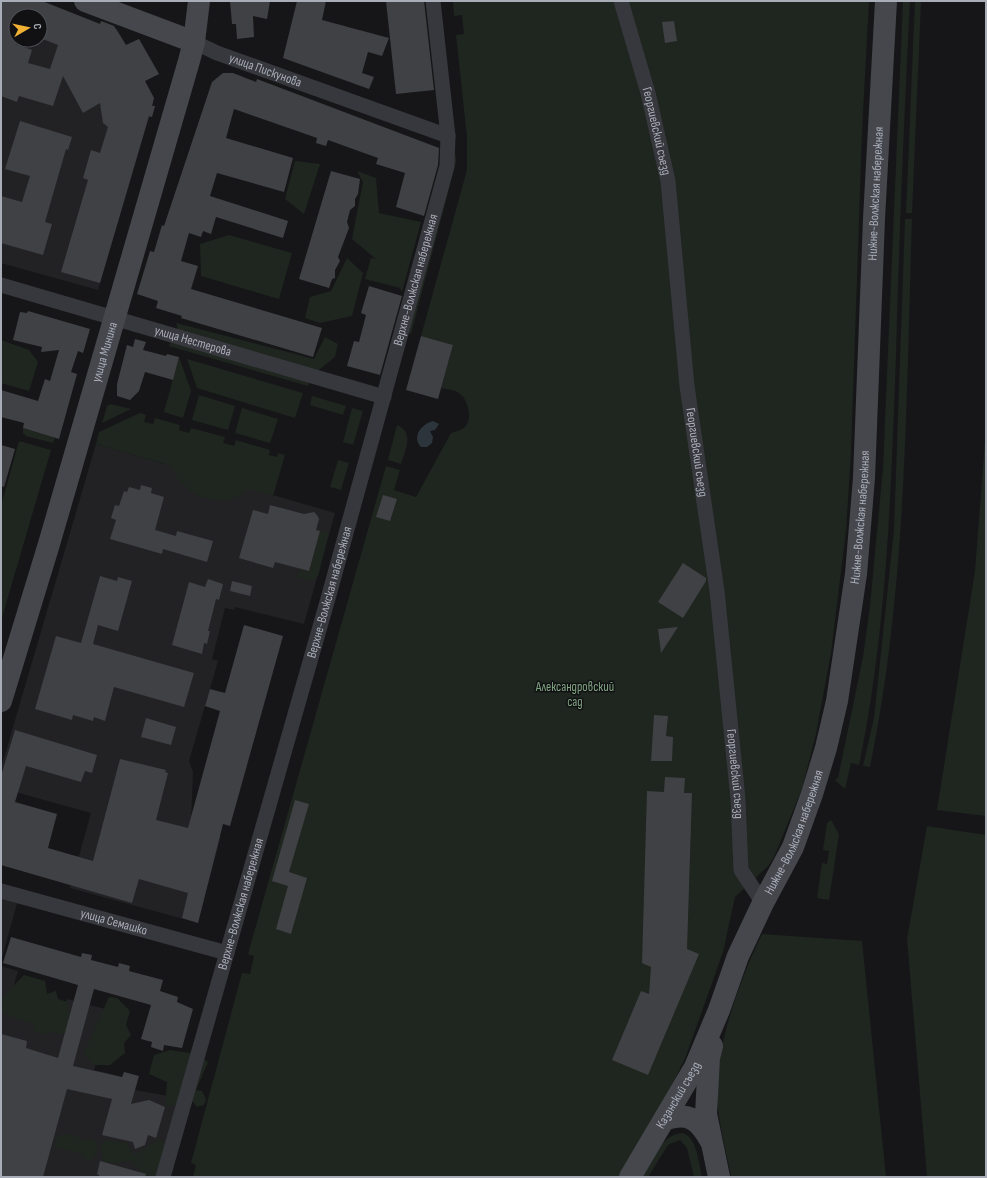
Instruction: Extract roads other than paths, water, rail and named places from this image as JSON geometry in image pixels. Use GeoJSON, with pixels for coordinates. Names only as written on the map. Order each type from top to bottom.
{"type":"FeatureCollection","features":[{"type":"Feature","properties":{"kind":"main road","name":"улица Пискунова"},"geometry":{"type":"LineString","coordinates":[[85,1],[194,42]]}},
{"type":"Feature","properties":{"kind":"main road","name":"улица Минина"},"geometry":{"type":"LineString","coordinates":[[1,701],[194,42],[199,1]]}},
{"type":"Feature","properties":{"kind":"main road","name":"Нижне-Волжская набережная"},"geometry":{"type":"LineString","coordinates":[[719,1010],[738,956],[763,903],[793,847],[812,794],[826,748],[845,656],[856,574],[864,478],[874,226],[886,1]]}},
{"type":"Feature","properties":{"kind":"main road","name":"Казанский съезд"},"geometry":{"type":"LineString","coordinates":[[630,1177],[695,1067],[719,1010]]}},
{"type":"Feature","properties":{"kind":"main road"},"geometry":{"type":"LineString","coordinates":[[719,1010],[709,1058],[706,1114],[710,1140],[719,1177]]}},
{"type":"Feature","properties":{"kind":"main road"},"geometry":{"type":"LineString","coordinates":[[664,1120],[674,1116],[694,1120],[705,1131],[710,1140]]}},
{"type":"Feature","properties":{"kind":"street","name":"Верхне-Волжская набережная"},"geometry":{"type":"LineString","coordinates":[[163,1177],[384,397],[447,166],[448,136],[433,1]]}},
{"type":"Feature","properties":{"kind":"street","name":"Георгиевский съезд"},"geometry":{"type":"LineString","coordinates":[[621,1],[648,93],[668,181],[687,386],[718,591],[738,799],[742,870],[763,903]]}},
{"type":"Feature","properties":{"kind":"street","name":"улица Пискунова"},"geometry":{"type":"LineString","coordinates":[[194,42],[217,53],[448,136]]}},
{"type":"Feature","properties":{"kind":"street","name":"улица Нестерова"},"geometry":{"type":"LineString","coordinates":[[1,285],[384,397]]}},
{"type":"Feature","properties":{"kind":"street","name":"улица Семашко"},"geometry":{"type":"LineString","coordinates":[[1,891],[227,953]]}},
{"type":"Feature","properties":{"kind":"waterway"},"geometry":{"type":"LineString","coordinates":[[555,688],[561,689]]}},
{"type":"Feature","properties":{"kind":"park label","name":"Александровский сад"},"geometry":{"type":"Point","coordinates":[575,694]}}]}
